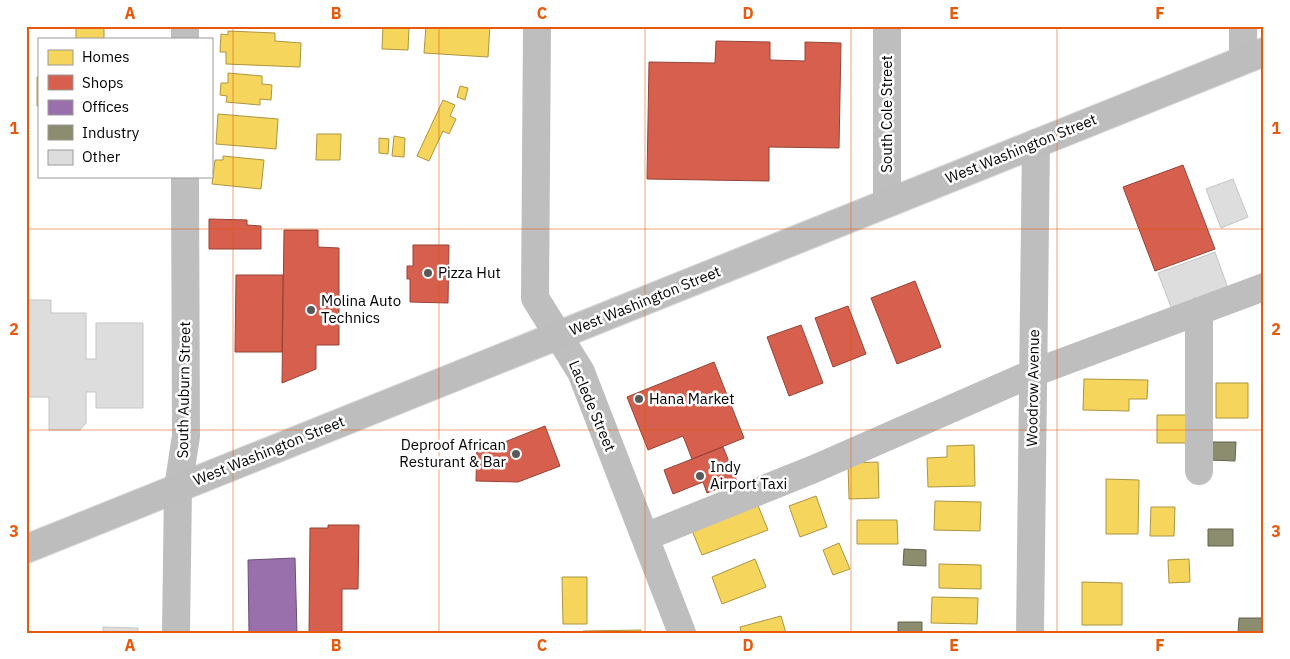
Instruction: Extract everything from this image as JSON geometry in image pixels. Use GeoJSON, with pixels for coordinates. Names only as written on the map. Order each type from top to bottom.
{"type":"FeatureCollection","features":[{"type":"Feature","properties":{"kind":"main road","name":"West Washington Street"},"geometry":{"type":"LineString","coordinates":[[26,549],[1253,56]]}},
{"type":"Feature","properties":{"kind":"street","name":"Laclede Street"},"geometry":{"type":"LineString","coordinates":[[537,26],[534,293],[581,372],[682,633]]}},
{"type":"Feature","properties":{"kind":"street","name":"South Cole Street"},"geometry":{"type":"LineString","coordinates":[[887,26],[887,202]]}},
{"type":"Feature","properties":{"kind":"street"},"geometry":{"type":"LineString","coordinates":[[1243,26],[1253,56]]}},
{"type":"Feature","properties":{"kind":"street","name":"Woodrow Avenue"},"geometry":{"type":"LineString","coordinates":[[1030,633],[1036,142]]}},
{"type":"Feature","properties":{"kind":"street","name":"South Auburn Street"},"geometry":{"type":"LineString","coordinates":[[176,633],[178,488],[186,436],[185,178]]}},
{"type":"Feature","properties":{"kind":"street"},"geometry":{"type":"LineString","coordinates":[[645,537],[814,469],[1033,373],[1264,287]]}},
{"type":"Feature","properties":{"kind":"street"},"geometry":{"type":"LineString","coordinates":[[1199,311],[1199,471]]}},
{"type":"Feature","properties":{"kind":"building: Homes"},"geometry":{"type":"Polygon","coordinates":[[[383,26],[409,26],[408,50],[382,49],[383,26]]]}},
{"type":"Feature","properties":{"kind":"building: Homes"},"geometry":{"type":"Polygon","coordinates":[[[426,26],[490,26],[488,57],[424,53],[426,26]]]}},
{"type":"Feature","properties":{"kind":"building: Homes"},"geometry":{"type":"Polygon","coordinates":[[[76,28],[104,28],[104,38],[76,38],[76,28]]]}},
{"type":"Feature","properties":{"kind":"building: Homes"},"geometry":{"type":"Polygon","coordinates":[[[228,31],[275,33],[275,41],[301,43],[300,67],[226,64],[226,52],[220,52],[221,34],[228,35],[228,31]]]}},
{"type":"Feature","properties":{"kind":"building: Homes"},"geometry":{"type":"Polygon","coordinates":[[[228,73],[262,76],[262,84],[272,85],[271,100],[260,99],[260,105],[226,102],[227,96],[220,95],[221,83],[228,83],[228,73]]]}},
{"type":"Feature","properties":{"kind":"building: Homes"},"geometry":{"type":"Polygon","coordinates":[[[37,77],[38,77],[38,106],[37,77]]]}},
{"type":"Feature","properties":{"kind":"building: Homes"},"geometry":{"type":"Polygon","coordinates":[[[460,86],[468,88],[465,100],[457,97],[460,86]]]}},
{"type":"Feature","properties":{"kind":"building: Homes"},"geometry":{"type":"Polygon","coordinates":[[[443,100],[455,105],[450,116],[456,119],[449,134],[443,131],[429,161],[417,156],[443,100]]]}},
{"type":"Feature","properties":{"kind":"building: Homes"},"geometry":{"type":"Polygon","coordinates":[[[218,114],[278,119],[276,149],[216,144],[218,114]]]}},
{"type":"Feature","properties":{"kind":"building: Homes"},"geometry":{"type":"Polygon","coordinates":[[[317,134],[341,134],[340,160],[316,160],[317,134]]]}},
{"type":"Feature","properties":{"kind":"building: Homes"},"geometry":{"type":"Polygon","coordinates":[[[394,136],[405,138],[404,157],[392,156],[394,136]]]}},
{"type":"Feature","properties":{"kind":"building: Homes"},"geometry":{"type":"Polygon","coordinates":[[[379,138],[389,139],[388,154],[379,153],[379,138]]]}},
{"type":"Feature","properties":{"kind":"building: Homes"},"geometry":{"type":"Polygon","coordinates":[[[223,156],[264,160],[261,189],[212,184],[215,160],[223,160],[223,156]]]}},
{"type":"Feature","properties":{"kind":"building: Homes"},"geometry":{"type":"Polygon","coordinates":[[[1084,379],[1148,380],[1147,399],[1129,399],[1129,411],[1083,410],[1084,379]]]}},
{"type":"Feature","properties":{"kind":"building: Homes"},"geometry":{"type":"Polygon","coordinates":[[[1216,383],[1248,383],[1248,418],[1216,418],[1216,383]]]}},
{"type":"Feature","properties":{"kind":"building: Homes"},"geometry":{"type":"Polygon","coordinates":[[[1157,415],[1186,415],[1186,443],[1157,443],[1157,415]]]}},
{"type":"Feature","properties":{"kind":"building: Homes"},"geometry":{"type":"Polygon","coordinates":[[[974,445],[975,486],[928,487],[927,458],[947,457],[947,446],[974,445]]]}},
{"type":"Feature","properties":{"kind":"building: Homes"},"geometry":{"type":"Polygon","coordinates":[[[878,462],[879,498],[849,499],[848,463],[878,462]]]}},
{"type":"Feature","properties":{"kind":"building: Homes"},"geometry":{"type":"Polygon","coordinates":[[[1106,479],[1139,480],[1138,534],[1106,534],[1106,479]]]}},
{"type":"Feature","properties":{"kind":"building: Homes"},"geometry":{"type":"Polygon","coordinates":[[[816,496],[827,527],[800,537],[789,506],[816,496]]]}},
{"type":"Feature","properties":{"kind":"building: Homes"},"geometry":{"type":"Polygon","coordinates":[[[935,501],[981,502],[980,531],[934,530],[935,501]]]}},
{"type":"Feature","properties":{"kind":"building: Homes"},"geometry":{"type":"Polygon","coordinates":[[[757,503],[768,530],[702,555],[691,528],[757,503]]]}},
{"type":"Feature","properties":{"kind":"building: Homes"},"geometry":{"type":"Polygon","coordinates":[[[1151,507],[1175,507],[1174,536],[1150,536],[1151,507]]]}},
{"type":"Feature","properties":{"kind":"building: Homes"},"geometry":{"type":"Polygon","coordinates":[[[857,520],[897,520],[898,544],[857,544],[857,520]]]}},
{"type":"Feature","properties":{"kind":"building: Homes"},"geometry":{"type":"Polygon","coordinates":[[[839,543],[850,569],[833,575],[823,550],[839,543]]]}},
{"type":"Feature","properties":{"kind":"building: Homes"},"geometry":{"type":"Polygon","coordinates":[[[755,559],[766,587],[722,604],[712,577],[755,559]]]}},
{"type":"Feature","properties":{"kind":"building: Homes"},"geometry":{"type":"Polygon","coordinates":[[[1189,559],[1190,582],[1169,583],[1168,560],[1189,559]]]}},
{"type":"Feature","properties":{"kind":"building: Homes"},"geometry":{"type":"Polygon","coordinates":[[[939,564],[981,565],[981,589],[939,588],[939,564]]]}},
{"type":"Feature","properties":{"kind":"building: Homes"},"geometry":{"type":"Polygon","coordinates":[[[562,577],[587,577],[587,624],[563,624],[562,577]]]}},
{"type":"Feature","properties":{"kind":"building: Homes"},"geometry":{"type":"Polygon","coordinates":[[[1082,582],[1122,583],[1122,625],[1082,625],[1082,582]]]}},
{"type":"Feature","properties":{"kind":"building: Homes"},"geometry":{"type":"Polygon","coordinates":[[[932,597],[978,598],[977,624],[931,623],[932,597]]]}},
{"type":"Feature","properties":{"kind":"building: Homes"},"geometry":{"type":"Polygon","coordinates":[[[781,616],[786,633],[741,633],[740,627],[781,616]]]}},
{"type":"Feature","properties":{"kind":"building: Homes"},"geometry":{"type":"Polygon","coordinates":[[[641,630],[641,633],[583,633],[583,631],[641,630]]]}},
{"type":"Feature","properties":{"kind":"building: Shops"},"geometry":{"type":"Polygon","coordinates":[[[716,41],[770,42],[770,60],[805,61],[805,42],[841,43],[839,148],[769,147],[769,181],[647,179],[649,62],[715,63],[716,41]]]}},
{"type":"Feature","properties":{"kind":"building: Shops"},"geometry":{"type":"Polygon","coordinates":[[[1183,165],[1215,249],[1155,271],[1123,187],[1183,165]]]}},
{"type":"Feature","properties":{"kind":"building: Shops"},"geometry":{"type":"Polygon","coordinates":[[[209,219],[247,220],[247,225],[261,226],[261,249],[209,249],[209,219]]]}},
{"type":"Feature","properties":{"kind":"building: Shops","name":"Molina Auto Technics"},"geometry":{"type":"Polygon","coordinates":[[[284,230],[318,230],[318,247],[339,248],[339,345],[316,345],[316,369],[282,383],[284,230]]]}},
{"type":"Feature","properties":{"kind":"building: Shops","name":"Pizza Hut"},"geometry":{"type":"Polygon","coordinates":[[[413,245],[449,245],[448,303],[410,302],[410,279],[407,279],[407,266],[413,266],[413,245]]]}},
{"type":"Feature","properties":{"kind":"building: Shops"},"geometry":{"type":"Polygon","coordinates":[[[236,275],[283,275],[282,352],[235,352],[236,275]]]}},
{"type":"Feature","properties":{"kind":"building: Shops"},"geometry":{"type":"Polygon","coordinates":[[[915,281],[941,347],[897,364],[871,298],[915,281]]]}},
{"type":"Feature","properties":{"kind":"building: Shops"},"geometry":{"type":"Polygon","coordinates":[[[848,306],[866,354],[833,367],[815,318],[848,306]]]}},
{"type":"Feature","properties":{"kind":"building: Shops"},"geometry":{"type":"Polygon","coordinates":[[[801,325],[823,383],[789,396],[767,337],[801,325]]]}},
{"type":"Feature","properties":{"kind":"building: Shops"},"geometry":{"type":"Polygon","coordinates":[[[714,362],[744,438],[692,459],[683,436],[648,450],[627,397],[714,362]]]}},
{"type":"Feature","properties":{"kind":"building: Shops","name":"Deproof African Resturant & Bar"},"geometry":{"type":"Polygon","coordinates":[[[545,426],[560,466],[518,482],[476,481],[477,442],[502,443],[545,426]]]}},
{"type":"Feature","properties":{"kind":"building: Shops","name":"Indy Airport Taxi"},"geometry":{"type":"Polygon","coordinates":[[[723,447],[737,481],[707,493],[703,482],[673,494],[664,470],[723,447]]]}},
{"type":"Feature","properties":{"kind":"building: Shops"},"geometry":{"type":"Polygon","coordinates":[[[328,525],[359,525],[358,589],[342,589],[342,633],[309,633],[310,528],[328,528],[328,525]]]}},
{"type":"Feature","properties":{"kind":"building: Offices"},"geometry":{"type":"Polygon","coordinates":[[[295,558],[297,633],[249,633],[248,560],[295,558]]]}},
{"type":"Feature","properties":{"kind":"building: Industry"},"geometry":{"type":"Polygon","coordinates":[[[1211,442],[1236,442],[1235,461],[1210,460],[1211,442]]]}},
{"type":"Feature","properties":{"kind":"building: Industry"},"geometry":{"type":"Polygon","coordinates":[[[1208,529],[1233,529],[1233,546],[1208,546],[1208,529]]]}},
{"type":"Feature","properties":{"kind":"building: Industry"},"geometry":{"type":"Polygon","coordinates":[[[904,549],[926,550],[926,566],[903,565],[904,549]]]}},
{"type":"Feature","properties":{"kind":"building: Industry"},"geometry":{"type":"Polygon","coordinates":[[[1239,618],[1264,618],[1264,633],[1238,633],[1239,618]]]}},
{"type":"Feature","properties":{"kind":"building: Industry"},"geometry":{"type":"Polygon","coordinates":[[[898,622],[922,622],[922,633],[898,633],[898,622]]]}},
{"type":"Feature","properties":{"kind":"building: Other"},"geometry":{"type":"Polygon","coordinates":[[[1233,179],[1248,217],[1221,228],[1206,189],[1233,179]]]}},
{"type":"Feature","properties":{"kind":"building: Other"},"geometry":{"type":"Polygon","coordinates":[[[1215,252],[1229,291],[1173,312],[1158,273],[1215,252]]]}},
{"type":"Feature","properties":{"kind":"building: Other"},"geometry":{"type":"Polygon","coordinates":[[[26,300],[51,300],[51,313],[86,313],[86,359],[96,359],[96,323],[143,323],[143,408],[96,408],[96,392],[86,392],[86,423],[80,430],[49,430],[49,397],[26,397],[26,300]]]}},
{"type":"Feature","properties":{"kind":"building: Other"},"geometry":{"type":"Polygon","coordinates":[[[103,627],[138,628],[138,633],[103,633],[103,627]]]}},
{"type":"Feature","properties":{"kind":"place","name":"Pizza Hut"},"geometry":{"type":"Point","coordinates":[428,273]}},
{"type":"Feature","properties":{"kind":"place","name":"Molina Auto Technics"},"geometry":{"type":"Point","coordinates":[311,310]}},
{"type":"Feature","properties":{"kind":"place","name":"Hana Market"},"geometry":{"type":"Point","coordinates":[639,399]}},
{"type":"Feature","properties":{"kind":"place","name":"Deproof African Resturant & Bar"},"geometry":{"type":"Point","coordinates":[516,454]}},
{"type":"Feature","properties":{"kind":"place","name":"Indy Airport Taxi"},"geometry":{"type":"Point","coordinates":[700,476]}}]}
